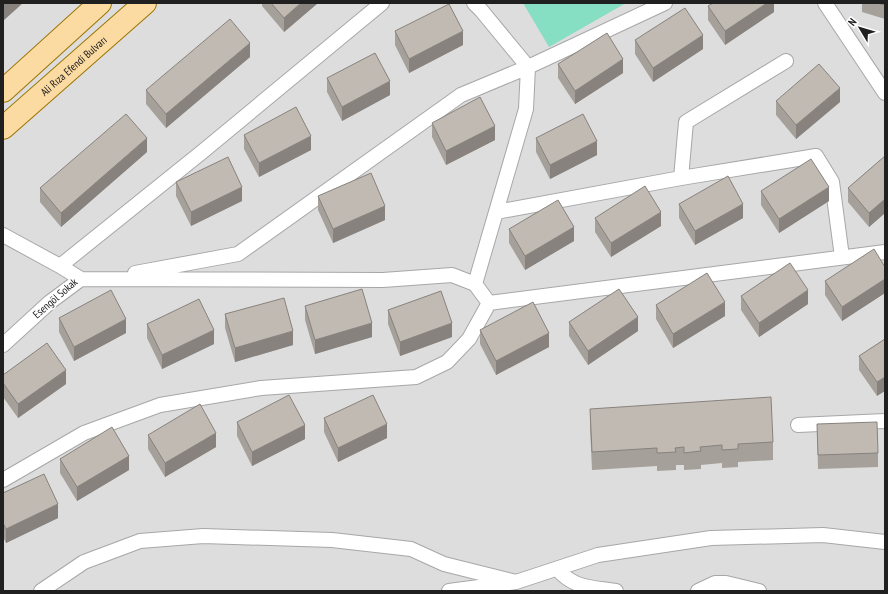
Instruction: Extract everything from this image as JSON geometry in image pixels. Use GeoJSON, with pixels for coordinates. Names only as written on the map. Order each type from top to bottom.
{"type":"FeatureCollection","features":[{"type":"Feature","properties":{"kind":"main road"},"geometry":{"type":"LineString","coordinates":[[3,91],[100,3]]}},
{"type":"Feature","properties":{"kind":"main road","name":"Ali Rıza Efendi Bulvarı"},"geometry":{"type":"LineString","coordinates":[[3,128],[145,3]]}},
{"type":"Feature","properties":{"kind":"street"},"geometry":{"type":"LineString","coordinates":[[60,266],[202,152],[382,3]]}},
{"type":"Feature","properties":{"kind":"street"},"geometry":{"type":"LineString","coordinates":[[474,3],[528,67],[526,109],[475,284]]}},
{"type":"Feature","properties":{"kind":"street"},"geometry":{"type":"LineString","coordinates":[[101,279],[238,254],[461,95],[528,67],[665,3]]}},
{"type":"Feature","properties":{"kind":"street"},"geometry":{"type":"LineString","coordinates":[[825,3],[885,93]]}},
{"type":"Feature","properties":{"kind":"street"},"geometry":{"type":"LineString","coordinates":[[681,178],[686,122],[786,61]]}},
{"type":"Feature","properties":{"kind":"street"},"geometry":{"type":"LineString","coordinates":[[496,212],[681,178],[816,156],[832,182],[842,257]]}},
{"type":"Feature","properties":{"kind":"street","name":"Esengöl Sokak"},"geometry":{"type":"LineString","coordinates":[[3,235],[81,279],[50,302],[3,345]]}},
{"type":"Feature","properties":{"kind":"street"},"geometry":{"type":"LineString","coordinates":[[488,303],[885,252]]}},
{"type":"Feature","properties":{"kind":"street"},"geometry":{"type":"LineString","coordinates":[[81,279],[383,280],[452,275],[475,284],[488,303]]}},
{"type":"Feature","properties":{"kind":"street"},"geometry":{"type":"LineString","coordinates":[[3,480],[84,433],[160,405],[261,388],[416,377],[446,362],[468,339],[488,303]]}},
{"type":"Feature","properties":{"kind":"street"},"geometry":{"type":"LineString","coordinates":[[798,425],[885,421]]}},
{"type":"Feature","properties":{"kind":"street"},"geometry":{"type":"LineString","coordinates":[[41,591],[84,562],[140,540],[203,536],[332,540],[411,549],[444,564],[516,582]]}},
{"type":"Feature","properties":{"kind":"street"},"geometry":{"type":"LineString","coordinates":[[449,591],[516,582],[598,555],[711,538],[823,536],[885,542]]}},
{"type":"Feature","properties":{"kind":"street"},"geometry":{"type":"LineString","coordinates":[[557,568],[565,578],[578,585],[616,591]]}},
{"type":"Feature","properties":{"kind":"street"},"geometry":{"type":"LineString","coordinates":[[698,591],[715,583],[726,583],[759,591]]}},
{"type":"Feature","properties":{"kind":"shaded area"},"geometry":{"type":"Polygon","coordinates":[[[3,3],[885,3],[885,591],[3,591],[3,3]]]}},
{"type":"Feature","properties":{"kind":"green space"},"geometry":{"type":"Polygon","coordinates":[[[523,3],[626,3],[549,47],[523,3]]]}},
{"type":"Feature","properties":{"kind":"building"},"geometry":{"type":"Polygon","coordinates":[[[271,3],[301,3],[284,18],[271,3]]]}},
{"type":"Feature","properties":{"kind":"building"},"geometry":{"type":"Polygon","coordinates":[[[713,3],[767,3],[725,31],[708,6],[713,3]]]}},
{"type":"Feature","properties":{"kind":"building"},"geometry":{"type":"Polygon","coordinates":[[[449,4],[463,31],[409,59],[395,31],[449,4]]]}},
{"type":"Feature","properties":{"kind":"building"},"geometry":{"type":"Polygon","coordinates":[[[685,8],[703,35],[653,68],[635,40],[685,8]]]}},
{"type":"Feature","properties":{"kind":"building"},"geometry":{"type":"Polygon","coordinates":[[[230,19],[250,43],[166,114],[146,90],[230,19]]]}},
{"type":"Feature","properties":{"kind":"building"},"geometry":{"type":"Polygon","coordinates":[[[607,33],[623,59],[575,91],[558,64],[607,33]]]}},
{"type":"Feature","properties":{"kind":"building"},"geometry":{"type":"Polygon","coordinates":[[[375,53],[390,81],[342,107],[327,78],[375,53]]]}},
{"type":"Feature","properties":{"kind":"building"},"geometry":{"type":"Polygon","coordinates":[[[819,64],[840,88],[796,125],[776,101],[819,64]]]}},
{"type":"Feature","properties":{"kind":"building"},"geometry":{"type":"Polygon","coordinates":[[[480,97],[495,126],[446,151],[432,123],[480,97]]]}},
{"type":"Feature","properties":{"kind":"building"},"geometry":{"type":"Polygon","coordinates":[[[296,107],[311,136],[259,163],[244,135],[296,107]]]}},
{"type":"Feature","properties":{"kind":"building"},"geometry":{"type":"Polygon","coordinates":[[[126,114],[147,138],[61,213],[40,188],[126,114]]]}},
{"type":"Feature","properties":{"kind":"building"},"geometry":{"type":"Polygon","coordinates":[[[583,114],[597,141],[550,165],[536,138],[583,114]]]}},
{"type":"Feature","properties":{"kind":"building"},"geometry":{"type":"Polygon","coordinates":[[[885,156],[885,199],[869,213],[848,188],[885,156]]]}},
{"type":"Feature","properties":{"kind":"building"},"geometry":{"type":"Polygon","coordinates":[[[228,157],[242,187],[191,212],[176,182],[228,157]]]}},
{"type":"Feature","properties":{"kind":"building"},"geometry":{"type":"Polygon","coordinates":[[[811,159],[829,187],[779,219],[761,191],[811,159]]]}},
{"type":"Feature","properties":{"kind":"building"},"geometry":{"type":"Polygon","coordinates":[[[371,173],[385,206],[333,229],[318,196],[371,173]]]}},
{"type":"Feature","properties":{"kind":"building"},"geometry":{"type":"Polygon","coordinates":[[[728,176],[743,204],[695,231],[679,204],[728,176]]]}},
{"type":"Feature","properties":{"kind":"building"},"geometry":{"type":"Polygon","coordinates":[[[645,186],[661,212],[611,243],[595,218],[645,186]]]}},
{"type":"Feature","properties":{"kind":"building"},"geometry":{"type":"Polygon","coordinates":[[[558,200],[574,227],[525,256],[509,229],[558,200]]]}},
{"type":"Feature","properties":{"kind":"building"},"geometry":{"type":"Polygon","coordinates":[[[874,249],[885,267],[885,279],[842,307],[825,281],[874,249]]]}},
{"type":"Feature","properties":{"kind":"building"},"geometry":{"type":"Polygon","coordinates":[[[790,263],[808,290],[759,323],[741,296],[790,263]]]}},
{"type":"Feature","properties":{"kind":"building"},"geometry":{"type":"Polygon","coordinates":[[[707,273],[725,302],[673,334],[656,305],[707,273]]]}},
{"type":"Feature","properties":{"kind":"building"},"geometry":{"type":"Polygon","coordinates":[[[362,289],[372,323],[315,340],[305,306],[362,289]]]}},
{"type":"Feature","properties":{"kind":"building"},"geometry":{"type":"Polygon","coordinates":[[[619,289],[638,317],[588,351],[569,322],[619,289]]]}},
{"type":"Feature","properties":{"kind":"building"},"geometry":{"type":"Polygon","coordinates":[[[111,290],[126,319],[74,347],[59,318],[111,290]]]}},
{"type":"Feature","properties":{"kind":"building"},"geometry":{"type":"Polygon","coordinates":[[[441,291],[452,323],[400,342],[388,310],[441,291]]]}},
{"type":"Feature","properties":{"kind":"building"},"geometry":{"type":"Polygon","coordinates":[[[284,298],[293,331],[235,348],[225,314],[284,298]]]}},
{"type":"Feature","properties":{"kind":"building"},"geometry":{"type":"Polygon","coordinates":[[[199,299],[214,330],[162,355],[147,324],[199,299]]]}},
{"type":"Feature","properties":{"kind":"building"},"geometry":{"type":"Polygon","coordinates":[[[533,302],[549,333],[496,361],[480,330],[533,302]]]}},
{"type":"Feature","properties":{"kind":"building"},"geometry":{"type":"Polygon","coordinates":[[[885,339],[885,377],[877,382],[859,356],[885,339]]]}},
{"type":"Feature","properties":{"kind":"building"},"geometry":{"type":"Polygon","coordinates":[[[47,343],[66,370],[18,404],[3,383],[3,375],[47,343]]]}},
{"type":"Feature","properties":{"kind":"building"},"geometry":{"type":"Polygon","coordinates":[[[289,395],[305,425],[252,452],[237,422],[289,395]]]}},
{"type":"Feature","properties":{"kind":"building"},"geometry":{"type":"Polygon","coordinates":[[[373,395],[387,424],[338,448],[324,418],[373,395]]]}},
{"type":"Feature","properties":{"kind":"building"},"geometry":{"type":"Polygon","coordinates":[[[771,397],[773,442],[738,444],[738,449],[722,450],[722,445],[700,447],[701,451],[684,453],[684,447],[675,448],[676,452],[657,453],[657,448],[592,452],[590,409],[771,397]]]}},
{"type":"Feature","properties":{"kind":"building"},"geometry":{"type":"Polygon","coordinates":[[[200,404],[216,433],[165,463],[148,435],[200,404]]]}},
{"type":"Feature","properties":{"kind":"building"},"geometry":{"type":"Polygon","coordinates":[[[877,422],[878,453],[818,455],[817,424],[877,422]]]}},
{"type":"Feature","properties":{"kind":"building"},"geometry":{"type":"Polygon","coordinates":[[[112,427],[129,456],[77,487],[60,459],[112,427]]]}},
{"type":"Feature","properties":{"kind":"building"},"geometry":{"type":"Polygon","coordinates":[[[44,474],[58,504],[6,529],[3,523],[3,493],[44,474]]]}}]}
